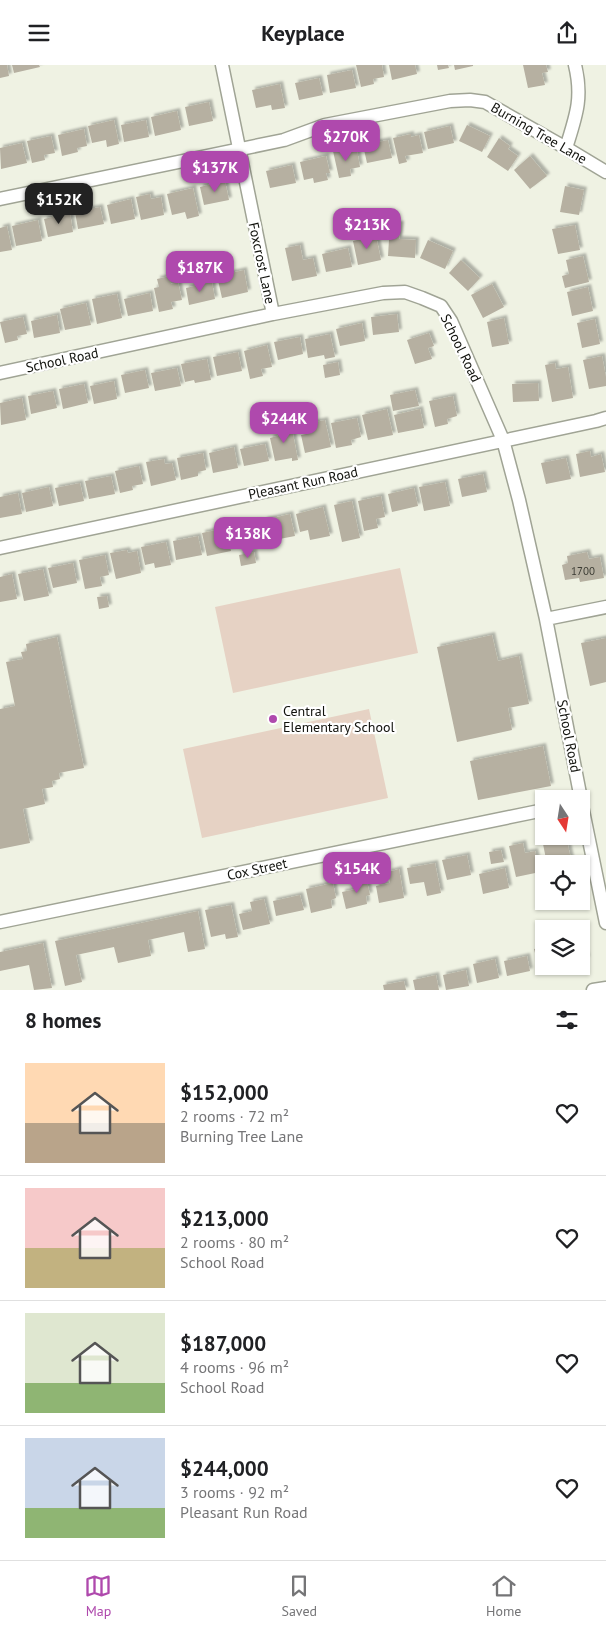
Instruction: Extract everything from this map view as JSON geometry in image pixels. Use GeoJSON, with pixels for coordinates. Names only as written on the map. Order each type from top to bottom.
{"type":"FeatureCollection","features":[{"type":"Feature","properties":{"kind":"street","name":"Foxcrost Lane"},"geometry":{"type":"LineString","coordinates":[[222,65],[273,314]]}},
{"type":"Feature","properties":{"kind":"street"},"geometry":{"type":"LineString","coordinates":[[566,148],[579,103],[579,83],[576,65]]}},
{"type":"Feature","properties":{"kind":"street","name":"Burning Tree Lane"},"geometry":{"type":"LineString","coordinates":[[0,199],[284,140],[325,125],[450,101],[470,100],[485,102],[606,172]]}},
{"type":"Feature","properties":{"kind":"street","name":"School Road"},"geometry":{"type":"LineString","coordinates":[[0,373],[273,314],[383,293],[405,292],[440,306],[451,321],[503,440],[519,500],[546,619],[579,790]]}},
{"type":"Feature","properties":{"kind":"street","name":"Pleasant Run Road"},"geometry":{"type":"LineString","coordinates":[[0,548],[606,418]]}},
{"type":"Feature","properties":{"kind":"street"},"geometry":{"type":"LineString","coordinates":[[546,619],[606,607]]}},
{"type":"Feature","properties":{"kind":"street","name":"Cox Street"},"geometry":{"type":"LineString","coordinates":[[0,922],[535,812]]}},
{"type":"Feature","properties":{"kind":"street","name":"School Road"},"geometry":{"type":"LineString","coordinates":[[590,845],[606,923]]}},
{"type":"Feature","properties":{"kind":"street"},"geometry":{"type":"LineString","coordinates":[[593,990],[606,987]]}},
{"type":"Feature","properties":{"kind":"shaded area"},"geometry":{"type":"Polygon","coordinates":[[[400,568],[418,653],[233,693],[215,607],[400,568]]]}},
{"type":"Feature","properties":{"kind":"shaded area"},"geometry":{"type":"Polygon","coordinates":[[[369,709],[388,798],[202,838],[183,749],[369,709]]]}},
{"type":"Feature","properties":{"kind":"building"},"geometry":{"type":"Polygon","coordinates":[[[0,65],[7,65],[9,76],[0,78],[0,65]]]}},
{"type":"Feature","properties":{"kind":"building"},"geometry":{"type":"Polygon","coordinates":[[[12,65],[39,65],[40,67],[14,73],[12,65]]]}},
{"type":"Feature","properties":{"kind":"building"},"geometry":{"type":"Polygon","coordinates":[[[356,65],[382,65],[384,77],[373,79],[374,84],[361,87],[356,65]]]}},
{"type":"Feature","properties":{"kind":"building"},"geometry":{"type":"Polygon","coordinates":[[[389,65],[415,65],[417,74],[392,80],[389,65]]]}},
{"type":"Feature","properties":{"kind":"building"},"geometry":{"type":"Polygon","coordinates":[[[437,65],[448,65],[449,68],[438,70],[437,65]]]}},
{"type":"Feature","properties":{"kind":"building"},"geometry":{"type":"Polygon","coordinates":[[[454,65],[473,65],[473,66],[455,70],[454,65]]]}},
{"type":"Feature","properties":{"kind":"building"},"geometry":{"type":"Polygon","coordinates":[[[523,65],[546,65],[548,72],[542,73],[545,85],[528,88],[523,65]]]}},
{"type":"Feature","properties":{"kind":"building"},"geometry":{"type":"Polygon","coordinates":[[[352,70],[356,88],[330,93],[327,75],[352,70]]]}},
{"type":"Feature","properties":{"kind":"building"},"geometry":{"type":"Polygon","coordinates":[[[319,78],[323,95],[299,100],[295,83],[319,78]]]}},
{"type":"Feature","properties":{"kind":"building"},"geometry":{"type":"Polygon","coordinates":[[[280,84],[285,108],[272,110],[271,105],[256,108],[252,90],[280,84]]]}},
{"type":"Feature","properties":{"kind":"building"},"geometry":{"type":"Polygon","coordinates":[[[209,102],[213,121],[189,126],[185,107],[209,102]]]}},
{"type":"Feature","properties":{"kind":"building"},"geometry":{"type":"Polygon","coordinates":[[[177,111],[181,130],[155,136],[151,117],[177,111]]]}},
{"type":"Feature","properties":{"kind":"building"},"geometry":{"type":"Polygon","coordinates":[[[114,120],[119,144],[107,147],[106,140],[92,143],[88,126],[114,120]]]}},
{"type":"Feature","properties":{"kind":"building"},"geometry":{"type":"Polygon","coordinates":[[[146,120],[149,137],[124,142],[121,125],[146,120]]]}},
{"type":"Feature","properties":{"kind":"building"},"geometry":{"type":"Polygon","coordinates":[[[467,125],[490,136],[482,152],[459,141],[467,125]]]}},
{"type":"Feature","properties":{"kind":"building"},"geometry":{"type":"Polygon","coordinates":[[[450,126],[454,143],[428,149],[424,132],[450,126]]]}},
{"type":"Feature","properties":{"kind":"building"},"geometry":{"type":"Polygon","coordinates":[[[84,129],[87,146],[77,148],[78,152],[62,156],[58,135],[84,129]]]}},
{"type":"Feature","properties":{"kind":"building"},"geometry":{"type":"Polygon","coordinates":[[[411,134],[411,137],[419,135],[423,153],[405,156],[407,162],[399,164],[393,138],[411,134]]]}},
{"type":"Feature","properties":{"kind":"building"},"geometry":{"type":"Polygon","coordinates":[[[51,136],[55,153],[44,155],[45,160],[32,163],[27,141],[51,136]]]}},
{"type":"Feature","properties":{"kind":"building"},"geometry":{"type":"Polygon","coordinates":[[[499,138],[510,146],[508,149],[518,156],[508,171],[487,157],[499,138]]]}},
{"type":"Feature","properties":{"kind":"building"},"geometry":{"type":"Polygon","coordinates":[[[388,140],[392,158],[367,163],[363,145],[388,140]]]}},
{"type":"Feature","properties":{"kind":"building"},"geometry":{"type":"Polygon","coordinates":[[[22,143],[27,163],[1,169],[0,148],[22,143]]]}},
{"type":"Feature","properties":{"kind":"building"},"geometry":{"type":"Polygon","coordinates":[[[345,149],[346,153],[357,150],[360,167],[350,169],[351,176],[339,178],[333,151],[345,149]]]}},
{"type":"Feature","properties":{"kind":"building"},"geometry":{"type":"Polygon","coordinates":[[[326,156],[330,173],[326,173],[328,180],[314,183],[313,178],[304,180],[300,162],[326,156]]]}},
{"type":"Feature","properties":{"kind":"building"},"geometry":{"type":"Polygon","coordinates":[[[530,156],[547,176],[530,189],[514,170],[530,156]]]}},
{"type":"Feature","properties":{"kind":"building"},"geometry":{"type":"Polygon","coordinates":[[[292,165],[296,183],[270,188],[266,171],[292,165]]]}},
{"type":"Feature","properties":{"kind":"building"},"geometry":{"type":"Polygon","coordinates":[[[225,181],[229,200],[204,205],[200,187],[225,181]]]}},
{"type":"Feature","properties":{"kind":"building"},"geometry":{"type":"Polygon","coordinates":[[[565,186],[584,190],[579,215],[560,212],[565,186]]]}},
{"type":"Feature","properties":{"kind":"building"},"geometry":{"type":"Polygon","coordinates":[[[193,188],[199,216],[187,219],[185,212],[172,215],[167,194],[193,188]]]}},
{"type":"Feature","properties":{"kind":"building"},"geometry":{"type":"Polygon","coordinates":[[[150,194],[151,199],[161,197],[164,215],[141,220],[136,197],[150,194]]]}},
{"type":"Feature","properties":{"kind":"building"},"geometry":{"type":"Polygon","coordinates":[[[131,199],[135,219],[111,224],[107,205],[131,199]]]}},
{"type":"Feature","properties":{"kind":"building"},"geometry":{"type":"Polygon","coordinates":[[[100,207],[104,224],[78,229],[75,212],[100,207]]]}},
{"type":"Feature","properties":{"kind":"building"},"geometry":{"type":"Polygon","coordinates":[[[70,213],[73,232],[48,237],[44,219],[70,213]]]}},
{"type":"Feature","properties":{"kind":"building"},"geometry":{"type":"Polygon","coordinates":[[[38,220],[42,241],[16,246],[12,226],[38,220]]]}},
{"type":"Feature","properties":{"kind":"building"},"geometry":{"type":"Polygon","coordinates":[[[390,223],[401,224],[399,239],[416,240],[415,258],[388,256],[390,223]]]}},
{"type":"Feature","properties":{"kind":"building"},"geometry":{"type":"Polygon","coordinates":[[[575,225],[580,250],[558,254],[552,229],[575,225]]]}},
{"type":"Feature","properties":{"kind":"building"},"geometry":{"type":"Polygon","coordinates":[[[7,226],[12,250],[0,252],[0,228],[7,226]]]}},
{"type":"Feature","properties":{"kind":"building"},"geometry":{"type":"Polygon","coordinates":[[[376,236],[381,260],[358,265],[353,241],[376,236]]]}},
{"type":"Feature","properties":{"kind":"building"},"geometry":{"type":"Polygon","coordinates":[[[428,240],[453,251],[445,269],[420,258],[428,240]]]}},
{"type":"Feature","properties":{"kind":"building"},"geometry":{"type":"Polygon","coordinates":[[[300,245],[303,260],[313,258],[317,276],[292,281],[285,248],[300,245]]]}},
{"type":"Feature","properties":{"kind":"building"},"geometry":{"type":"Polygon","coordinates":[[[348,248],[352,267],[326,272],[322,254],[348,248]]]}},
{"type":"Feature","properties":{"kind":"building"},"geometry":{"type":"Polygon","coordinates":[[[583,256],[589,282],[565,288],[562,276],[569,274],[566,260],[583,256]]]}},
{"type":"Feature","properties":{"kind":"building"},"geometry":{"type":"Polygon","coordinates":[[[461,260],[480,278],[468,291],[449,273],[461,260]]]}},
{"type":"Feature","properties":{"kind":"building"},"geometry":{"type":"Polygon","coordinates":[[[244,270],[248,292],[222,298],[217,276],[244,270]]]}},
{"type":"Feature","properties":{"kind":"building"},"geometry":{"type":"Polygon","coordinates":[[[170,276],[171,284],[178,282],[182,300],[171,302],[173,309],[159,312],[154,288],[159,287],[157,279],[170,276]]]}},
{"type":"Feature","properties":{"kind":"building"},"geometry":{"type":"Polygon","coordinates":[[[212,282],[215,299],[189,305],[186,288],[212,282]]]}},
{"type":"Feature","properties":{"kind":"building"},"geometry":{"type":"Polygon","coordinates":[[[492,284],[504,307],[483,318],[471,295],[492,284]]]}},
{"type":"Feature","properties":{"kind":"building"},"geometry":{"type":"Polygon","coordinates":[[[588,287],[593,311],[572,316],[567,292],[588,287]]]}},
{"type":"Feature","properties":{"kind":"building"},"geometry":{"type":"Polygon","coordinates":[[[150,293],[153,311],[128,316],[124,299],[150,293]]]}},
{"type":"Feature","properties":{"kind":"building"},"geometry":{"type":"Polygon","coordinates":[[[117,294],[122,318],[97,324],[92,299],[117,294]]]}},
{"type":"Feature","properties":{"kind":"building"},"geometry":{"type":"Polygon","coordinates":[[[86,303],[91,325],[65,330],[60,309],[86,303]]]}},
{"type":"Feature","properties":{"kind":"building"},"geometry":{"type":"Polygon","coordinates":[[[397,314],[399,332],[373,335],[371,317],[397,314]]]}},
{"type":"Feature","properties":{"kind":"building"},"geometry":{"type":"Polygon","coordinates":[[[57,315],[60,333],[34,338],[31,321],[57,315]]]}},
{"type":"Feature","properties":{"kind":"building"},"geometry":{"type":"Polygon","coordinates":[[[23,317],[27,334],[17,336],[18,340],[5,343],[0,322],[23,317]]]}},
{"type":"Feature","properties":{"kind":"building"},"geometry":{"type":"Polygon","coordinates":[[[504,318],[509,344],[492,347],[487,322],[504,318]]]}},
{"type":"Feature","properties":{"kind":"building"},"geometry":{"type":"Polygon","coordinates":[[[595,319],[600,344],[582,348],[577,323],[595,319]]]}},
{"type":"Feature","properties":{"kind":"building"},"geometry":{"type":"Polygon","coordinates":[[[362,323],[365,341],[340,346],[336,329],[362,323]]]}},
{"type":"Feature","properties":{"kind":"building"},"geometry":{"type":"Polygon","coordinates":[[[429,333],[434,346],[428,348],[432,359],[415,364],[407,340],[429,333]]]}},
{"type":"Feature","properties":{"kind":"building"},"geometry":{"type":"Polygon","coordinates":[[[330,334],[335,357],[325,359],[324,355],[308,358],[305,339],[330,334]]]}},
{"type":"Feature","properties":{"kind":"building"},"geometry":{"type":"Polygon","coordinates":[[[300,337],[303,354],[278,360],[274,342],[300,337]]]}},
{"type":"Feature","properties":{"kind":"building"},"geometry":{"type":"Polygon","coordinates":[[[267,345],[272,367],[261,369],[263,376],[250,379],[244,351],[267,345]]]}},
{"type":"Feature","properties":{"kind":"building"},"geometry":{"type":"Polygon","coordinates":[[[238,352],[242,371],[217,376],[213,357],[238,352]]]}},
{"type":"Feature","properties":{"kind":"building"},"geometry":{"type":"Polygon","coordinates":[[[602,356],[606,386],[589,389],[583,360],[602,356]]]}},
{"type":"Feature","properties":{"kind":"building"},"geometry":{"type":"Polygon","coordinates":[[[207,359],[211,380],[195,383],[194,380],[185,382],[181,364],[207,359]]]}},
{"type":"Feature","properties":{"kind":"building"},"geometry":{"type":"Polygon","coordinates":[[[338,362],[340,375],[325,378],[323,365],[338,362]]]}},
{"type":"Feature","properties":{"kind":"building"},"geometry":{"type":"Polygon","coordinates":[[[555,363],[556,369],[568,367],[573,398],[552,402],[545,365],[555,363]]]}},
{"type":"Feature","properties":{"kind":"building"},"geometry":{"type":"Polygon","coordinates":[[[177,368],[181,386],[155,391],[151,373],[177,368]]]}},
{"type":"Feature","properties":{"kind":"building"},"geometry":{"type":"Polygon","coordinates":[[[145,370],[149,388],[125,393],[121,375],[145,370]]]}},
{"type":"Feature","properties":{"kind":"building"},"geometry":{"type":"Polygon","coordinates":[[[114,381],[117,399],[94,404],[90,386],[114,381]]]}},
{"type":"Feature","properties":{"kind":"building"},"geometry":{"type":"Polygon","coordinates":[[[538,383],[539,401],[513,402],[512,384],[538,383]]]}},
{"type":"Feature","properties":{"kind":"building"},"geometry":{"type":"Polygon","coordinates":[[[84,384],[88,403],[63,409],[59,389],[84,384]]]}},
{"type":"Feature","properties":{"kind":"building"},"geometry":{"type":"Polygon","coordinates":[[[415,390],[419,406],[393,411],[390,395],[415,390]]]}},
{"type":"Feature","properties":{"kind":"building"},"geometry":{"type":"Polygon","coordinates":[[[53,391],[57,408],[31,414],[28,396],[53,391]]]}},
{"type":"Feature","properties":{"kind":"building"},"geometry":{"type":"Polygon","coordinates":[[[453,396],[457,416],[447,419],[448,424],[435,427],[429,401],[453,396]]]}},
{"type":"Feature","properties":{"kind":"building"},"geometry":{"type":"Polygon","coordinates":[[[22,398],[26,420],[1,425],[0,403],[22,398]]]}},
{"type":"Feature","properties":{"kind":"building"},"geometry":{"type":"Polygon","coordinates":[[[387,409],[393,435],[368,440],[362,415],[387,409]]]}},
{"type":"Feature","properties":{"kind":"building"},"geometry":{"type":"Polygon","coordinates":[[[420,409],[424,428],[398,433],[394,415],[420,409]]]}},
{"type":"Feature","properties":{"kind":"building"},"geometry":{"type":"Polygon","coordinates":[[[357,418],[361,437],[351,440],[352,445],[336,448],[331,423],[357,418]]]}},
{"type":"Feature","properties":{"kind":"building"},"geometry":{"type":"Polygon","coordinates":[[[325,420],[331,447],[305,453],[301,435],[312,433],[310,423],[325,420]]]}},
{"type":"Feature","properties":{"kind":"building"},"geometry":{"type":"Polygon","coordinates":[[[291,424],[298,460],[292,461],[292,458],[275,461],[270,438],[278,436],[276,427],[291,424]]]}},
{"type":"Feature","properties":{"kind":"building"},"geometry":{"type":"Polygon","coordinates":[[[265,444],[269,461],[244,466],[240,449],[265,444]]]}},
{"type":"Feature","properties":{"kind":"building"},"geometry":{"type":"Polygon","coordinates":[[[234,447],[238,468],[213,473],[209,453],[234,447]]]}},
{"type":"Feature","properties":{"kind":"building"},"geometry":{"type":"Polygon","coordinates":[[[590,451],[591,457],[601,454],[605,472],[580,477],[576,454],[590,451]]]}},
{"type":"Feature","properties":{"kind":"building"},"geometry":{"type":"Polygon","coordinates":[[[203,453],[206,470],[198,472],[198,476],[181,480],[177,458],[203,453]]]}},
{"type":"Feature","properties":{"kind":"building"},"geometry":{"type":"Polygon","coordinates":[[[566,458],[571,479],[546,484],[541,463],[566,458]]]}},
{"type":"Feature","properties":{"kind":"building"},"geometry":{"type":"Polygon","coordinates":[[[164,459],[165,464],[172,463],[176,480],[151,486],[146,462],[164,459]]]}},
{"type":"Feature","properties":{"kind":"building"},"geometry":{"type":"Polygon","coordinates":[[[139,466],[143,484],[132,486],[133,490],[120,493],[115,471],[139,466]]]}},
{"type":"Feature","properties":{"kind":"building"},"geometry":{"type":"Polygon","coordinates":[[[483,474],[487,492],[462,497],[458,479],[483,474]]]}},
{"type":"Feature","properties":{"kind":"building"},"geometry":{"type":"Polygon","coordinates":[[[111,476],[115,494],[89,499],[85,481],[111,476]]]}},
{"type":"Feature","properties":{"kind":"building"},"geometry":{"type":"Polygon","coordinates":[[[445,482],[450,506],[424,511],[419,487],[445,482]]]}},
{"type":"Feature","properties":{"kind":"building"},"geometry":{"type":"Polygon","coordinates":[[[80,483],[84,501],[59,506],[55,488],[80,483]]]}},
{"type":"Feature","properties":{"kind":"building"},"geometry":{"type":"Polygon","coordinates":[[[49,487],[53,506],[26,512],[22,493],[49,487]]]}},
{"type":"Feature","properties":{"kind":"building"},"geometry":{"type":"Polygon","coordinates":[[[414,488],[418,506],[392,512],[388,494],[414,488]]]}},
{"type":"Feature","properties":{"kind":"building"},"geometry":{"type":"Polygon","coordinates":[[[18,493],[22,514],[0,518],[0,497],[18,493]]]}},
{"type":"Feature","properties":{"kind":"building"},"geometry":{"type":"Polygon","coordinates":[[[381,496],[385,517],[376,519],[378,528],[364,531],[358,501],[381,496]]]}},
{"type":"Feature","properties":{"kind":"building"},"geometry":{"type":"Polygon","coordinates":[[[352,501],[360,538],[342,542],[334,505],[352,501]]]}},
{"type":"Feature","properties":{"kind":"building"},"geometry":{"type":"Polygon","coordinates":[[[323,507],[330,536],[310,540],[308,530],[300,532],[296,514],[323,507]]]}},
{"type":"Feature","properties":{"kind":"building"},"geometry":{"type":"Polygon","coordinates":[[[290,514],[295,536],[269,541],[264,520],[290,514]]]}},
{"type":"Feature","properties":{"kind":"building"},"geometry":{"type":"Polygon","coordinates":[[[259,521],[263,539],[237,545],[233,527],[259,521]]]}},
{"type":"Feature","properties":{"kind":"building"},"geometry":{"type":"Polygon","coordinates":[[[216,530],[217,535],[228,533],[231,551],[207,556],[202,533],[216,530]]]}},
{"type":"Feature","properties":{"kind":"building"},"geometry":{"type":"Polygon","coordinates":[[[198,536],[202,555],[176,560],[173,541],[198,536]]]}},
{"type":"Feature","properties":{"kind":"building"},"geometry":{"type":"Polygon","coordinates":[[[166,542],[171,565],[155,568],[154,563],[145,565],[141,547],[166,542]]]}},
{"type":"Feature","properties":{"kind":"building"},"geometry":{"type":"Polygon","coordinates":[[[127,550],[128,553],[137,551],[141,573],[116,579],[110,553],[127,550]]]}},
{"type":"Feature","properties":{"kind":"building"},"geometry":{"type":"Polygon","coordinates":[[[254,552],[256,563],[241,566],[239,555],[254,552]]]}},
{"type":"Feature","properties":{"kind":"building"},"geometry":{"type":"Polygon","coordinates":[[[587,552],[589,559],[600,557],[604,578],[580,582],[579,578],[565,580],[562,565],[568,563],[567,556],[587,552]]]}},
{"type":"Feature","properties":{"kind":"building"},"geometry":{"type":"Polygon","coordinates":[[[105,555],[109,575],[100,577],[102,586],[85,589],[79,560],[105,555]]]}},
{"type":"Feature","properties":{"kind":"building"},"geometry":{"type":"Polygon","coordinates":[[[73,563],[77,583],[53,588],[48,568],[73,563]]]}},
{"type":"Feature","properties":{"kind":"building"},"geometry":{"type":"Polygon","coordinates":[[[43,569],[49,596],[24,601],[18,574],[43,569]]]}},
{"type":"Feature","properties":{"kind":"building"},"geometry":{"type":"Polygon","coordinates":[[[12,574],[17,599],[0,602],[0,577],[12,574]]]}},
{"type":"Feature","properties":{"kind":"building"},"geometry":{"type":"Polygon","coordinates":[[[107,596],[109,607],[99,609],[97,597],[107,596]]]}},
{"type":"Feature","properties":{"kind":"building"},"geometry":{"type":"Polygon","coordinates":[[[492,635],[498,661],[519,656],[529,704],[508,708],[512,730],[457,742],[437,647],[492,635]]]}},
{"type":"Feature","properties":{"kind":"building"},"geometry":{"type":"Polygon","coordinates":[[[57,637],[84,768],[59,773],[60,779],[52,781],[53,787],[42,789],[45,804],[23,809],[30,843],[0,849],[0,709],[15,706],[6,662],[23,659],[21,652],[27,651],[26,644],[57,637]]]}},
{"type":"Feature","properties":{"kind":"building"},"geometry":{"type":"Polygon","coordinates":[[[606,638],[606,682],[590,686],[581,643],[606,638]]]}},
{"type":"Feature","properties":{"kind":"building"},"geometry":{"type":"Polygon","coordinates":[[[543,746],[551,786],[478,800],[470,761],[543,746]]]}},
{"type":"Feature","properties":{"kind":"building"},"geometry":{"type":"Polygon","coordinates":[[[523,843],[525,853],[535,851],[535,873],[516,877],[509,846],[523,843]]]}},
{"type":"Feature","properties":{"kind":"building"},"geometry":{"type":"Polygon","coordinates":[[[543,845],[568,845],[570,855],[545,855],[543,845]]]}},
{"type":"Feature","properties":{"kind":"building"},"geometry":{"type":"Polygon","coordinates":[[[501,850],[504,862],[491,864],[489,852],[501,850]]]}},
{"type":"Feature","properties":{"kind":"building"},"geometry":{"type":"Polygon","coordinates":[[[467,855],[471,875],[447,880],[442,860],[467,855]]]}},
{"type":"Feature","properties":{"kind":"building"},"geometry":{"type":"Polygon","coordinates":[[[435,863],[441,893],[427,896],[424,882],[410,884],[407,868],[435,863]]]}},
{"type":"Feature","properties":{"kind":"building"},"geometry":{"type":"Polygon","coordinates":[[[505,868],[509,888],[483,894],[479,874],[505,868]]]}},
{"type":"Feature","properties":{"kind":"building"},"geometry":{"type":"Polygon","coordinates":[[[399,869],[404,898],[379,903],[376,886],[390,883],[388,872],[399,869]]]}},
{"type":"Feature","properties":{"kind":"building"},"geometry":{"type":"Polygon","coordinates":[[[366,877],[370,895],[366,896],[367,904],[346,909],[342,892],[356,889],[354,879],[366,877]]]}},
{"type":"Feature","properties":{"kind":"building"},"geometry":{"type":"Polygon","coordinates":[[[333,883],[336,898],[331,900],[332,908],[311,913],[306,889],[333,883]]]}},
{"type":"Feature","properties":{"kind":"building"},"geometry":{"type":"Polygon","coordinates":[[[300,895],[304,910],[276,916],[273,901],[300,895]]]}},
{"type":"Feature","properties":{"kind":"building"},"geometry":{"type":"Polygon","coordinates":[[[264,899],[270,924],[243,930],[239,914],[252,911],[250,902],[264,899]]]}},
{"type":"Feature","properties":{"kind":"building"},"geometry":{"type":"Polygon","coordinates":[[[231,905],[238,937],[226,939],[225,934],[211,937],[205,910],[231,905]]]}},
{"type":"Feature","properties":{"kind":"building"},"geometry":{"type":"Polygon","coordinates":[[[198,911],[205,949],[188,952],[184,932],[148,940],[151,956],[118,963],[114,947],[76,955],[82,982],[65,986],[55,941],[198,911]]]}},
{"type":"Feature","properties":{"kind":"building"},"geometry":{"type":"Polygon","coordinates":[[[43,943],[52,988],[34,990],[29,965],[0,971],[0,952],[43,943]]]}},
{"type":"Feature","properties":{"kind":"building"},"geometry":{"type":"Polygon","coordinates":[[[527,956],[530,971],[507,976],[504,961],[527,956]]]}},
{"type":"Feature","properties":{"kind":"building"},"geometry":{"type":"Polygon","coordinates":[[[495,959],[499,978],[477,983],[473,964],[495,959]]]}},
{"type":"Feature","properties":{"kind":"building"},"geometry":{"type":"Polygon","coordinates":[[[466,970],[469,986],[446,990],[443,975],[466,970]]]}},
{"type":"Feature","properties":{"kind":"building"},"geometry":{"type":"Polygon","coordinates":[[[436,975],[439,990],[415,990],[413,980],[436,975]]]}},
{"type":"Feature","properties":{"kind":"building"},"geometry":{"type":"Polygon","coordinates":[[[404,981],[406,990],[384,990],[383,985],[404,981]]]}},
{"type":"Feature","properties":{"kind":"place","name":"Central Elementary School"},"geometry":{"type":"Point","coordinates":[273,719]}}]}
